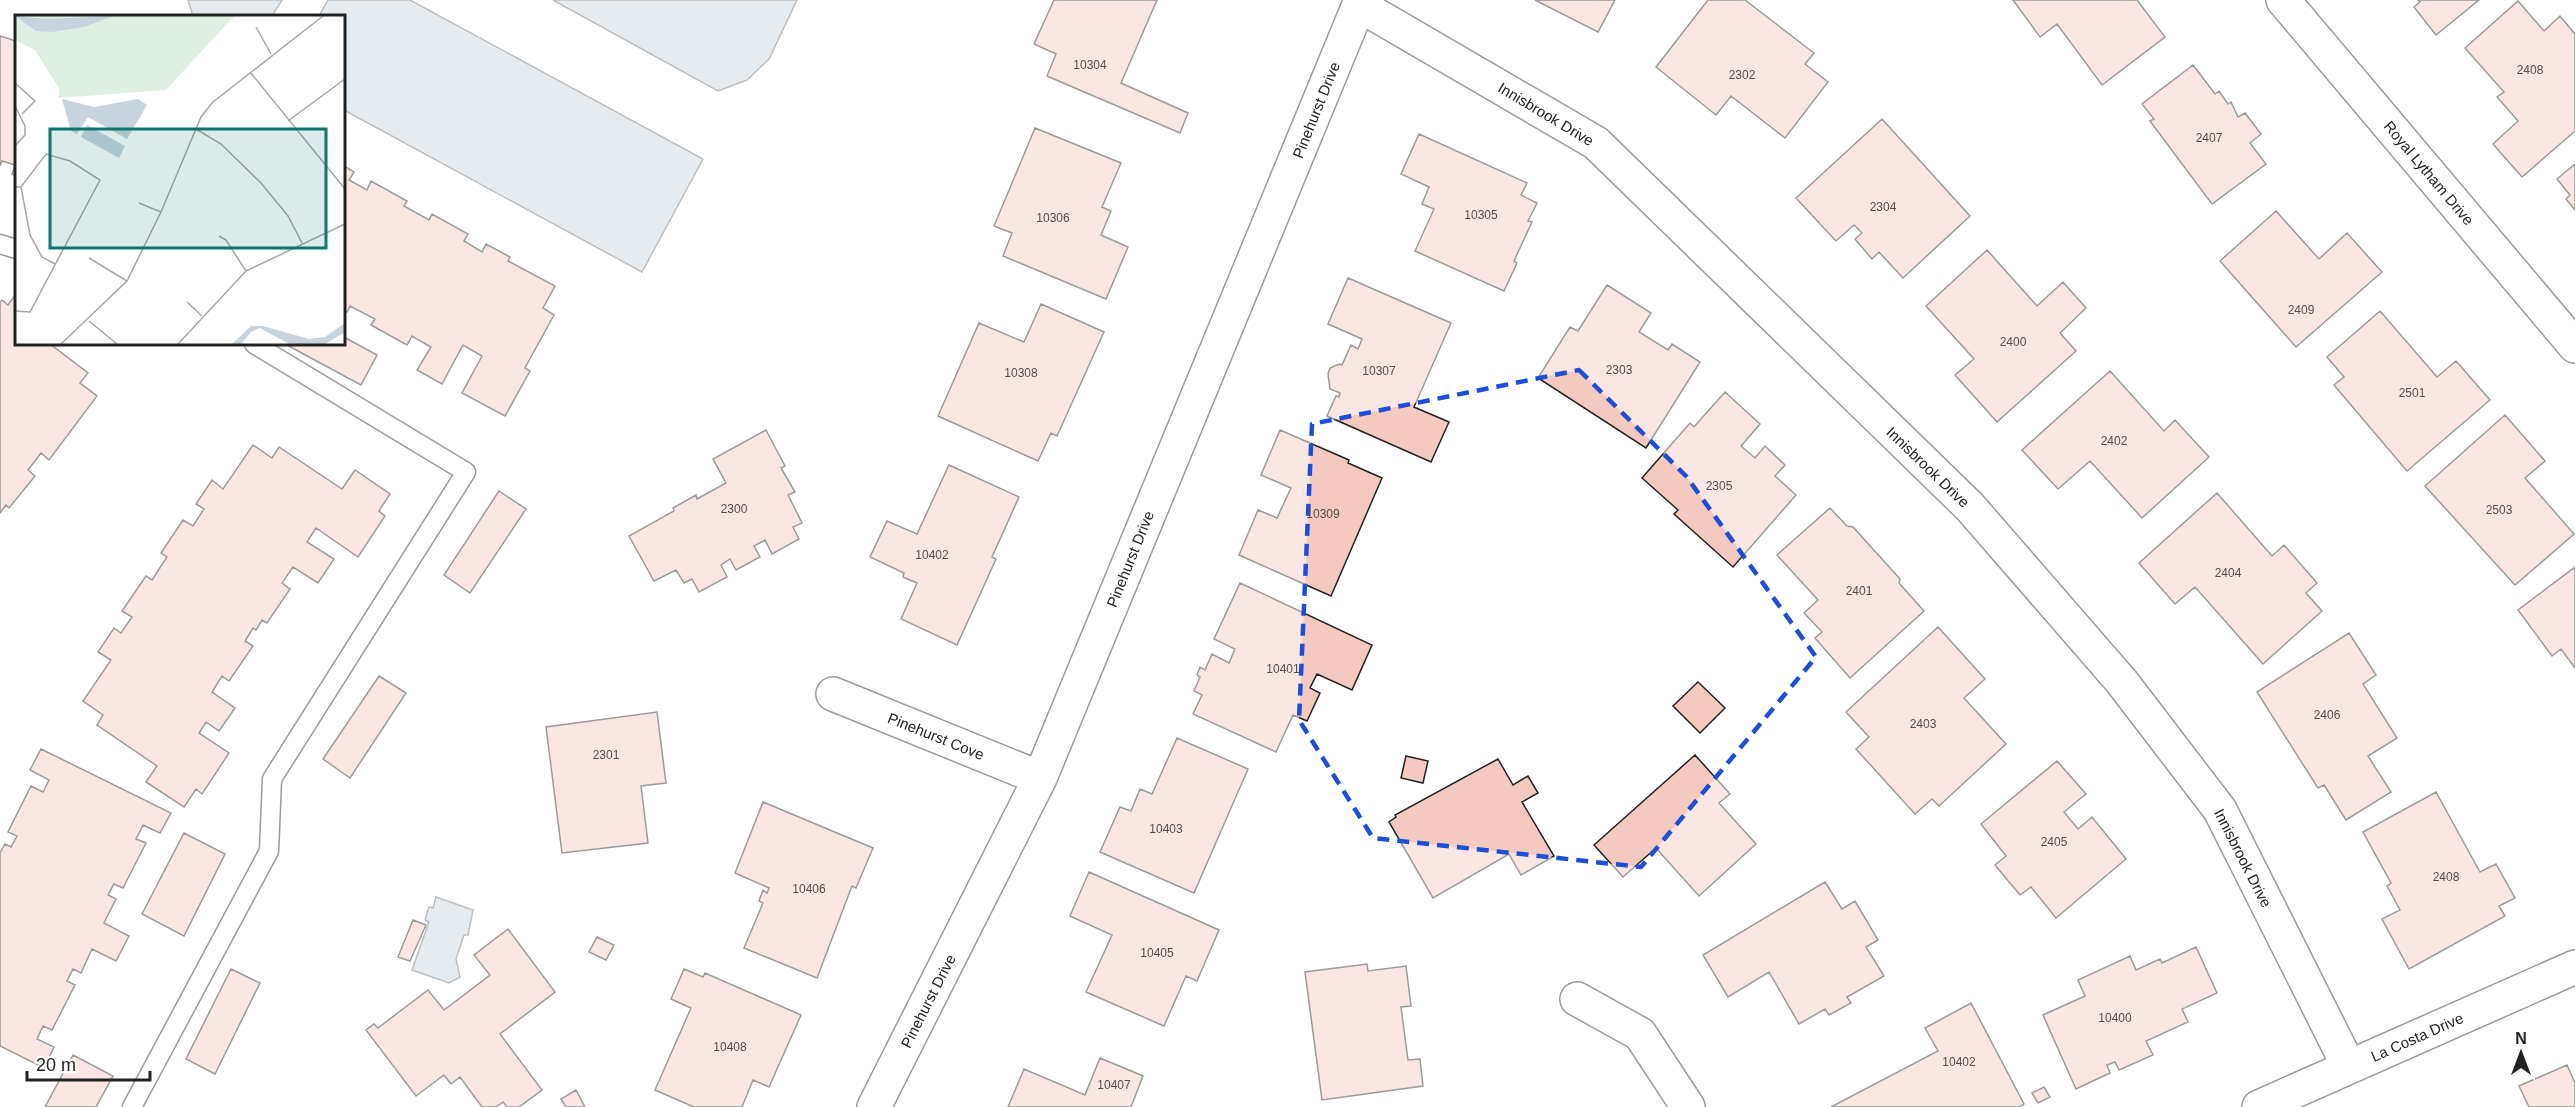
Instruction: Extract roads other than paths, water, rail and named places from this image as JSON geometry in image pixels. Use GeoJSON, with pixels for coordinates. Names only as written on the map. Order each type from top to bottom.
{"type":"FeatureCollection","features":[{"type":"Feature","properties":{"kind":"street","name":"Royal Lytham Drive"},"geometry":{"type":"LineString","coordinates":[[2283,0],[2575,346]]}},
{"type":"Feature","properties":{"kind":"street","name":"Pinehurst Drive"},"geometry":{"type":"LineString","coordinates":[[874,1107],[1040,778],[1360,2]]}},
{"type":"Feature","properties":{"kind":"street","name":"Innisbrook Drive"},"geometry":{"type":"LineString","coordinates":[[1360,2],[1596,143],[1970,507],[2122,682],[2220,810],[2349,1067]]}},
{"type":"Feature","properties":{"kind":"street","name":"Pinehurst Cove"},"geometry":{"type":"LineString","coordinates":[[833,694],[1040,778]]}},
{"type":"Feature","properties":{"kind":"street","name":"La Costa Drive"},"geometry":{"type":"LineString","coordinates":[[2259,1107],[2575,967]]}},
{"type":"Feature","properties":{"kind":"street"},"geometry":{"type":"LineString","coordinates":[[1577,999],[1640,1034],[1688,1107]]}},
{"type":"Feature","properties":{"kind":"lane"},"geometry":{"type":"LineString","coordinates":[[0,244],[15,249]]}},
{"type":"Feature","properties":{"kind":"lane"},"geometry":{"type":"LineString","coordinates":[[132,1107],[269,851],[272,779],[465,472],[256,345]]}}]}
